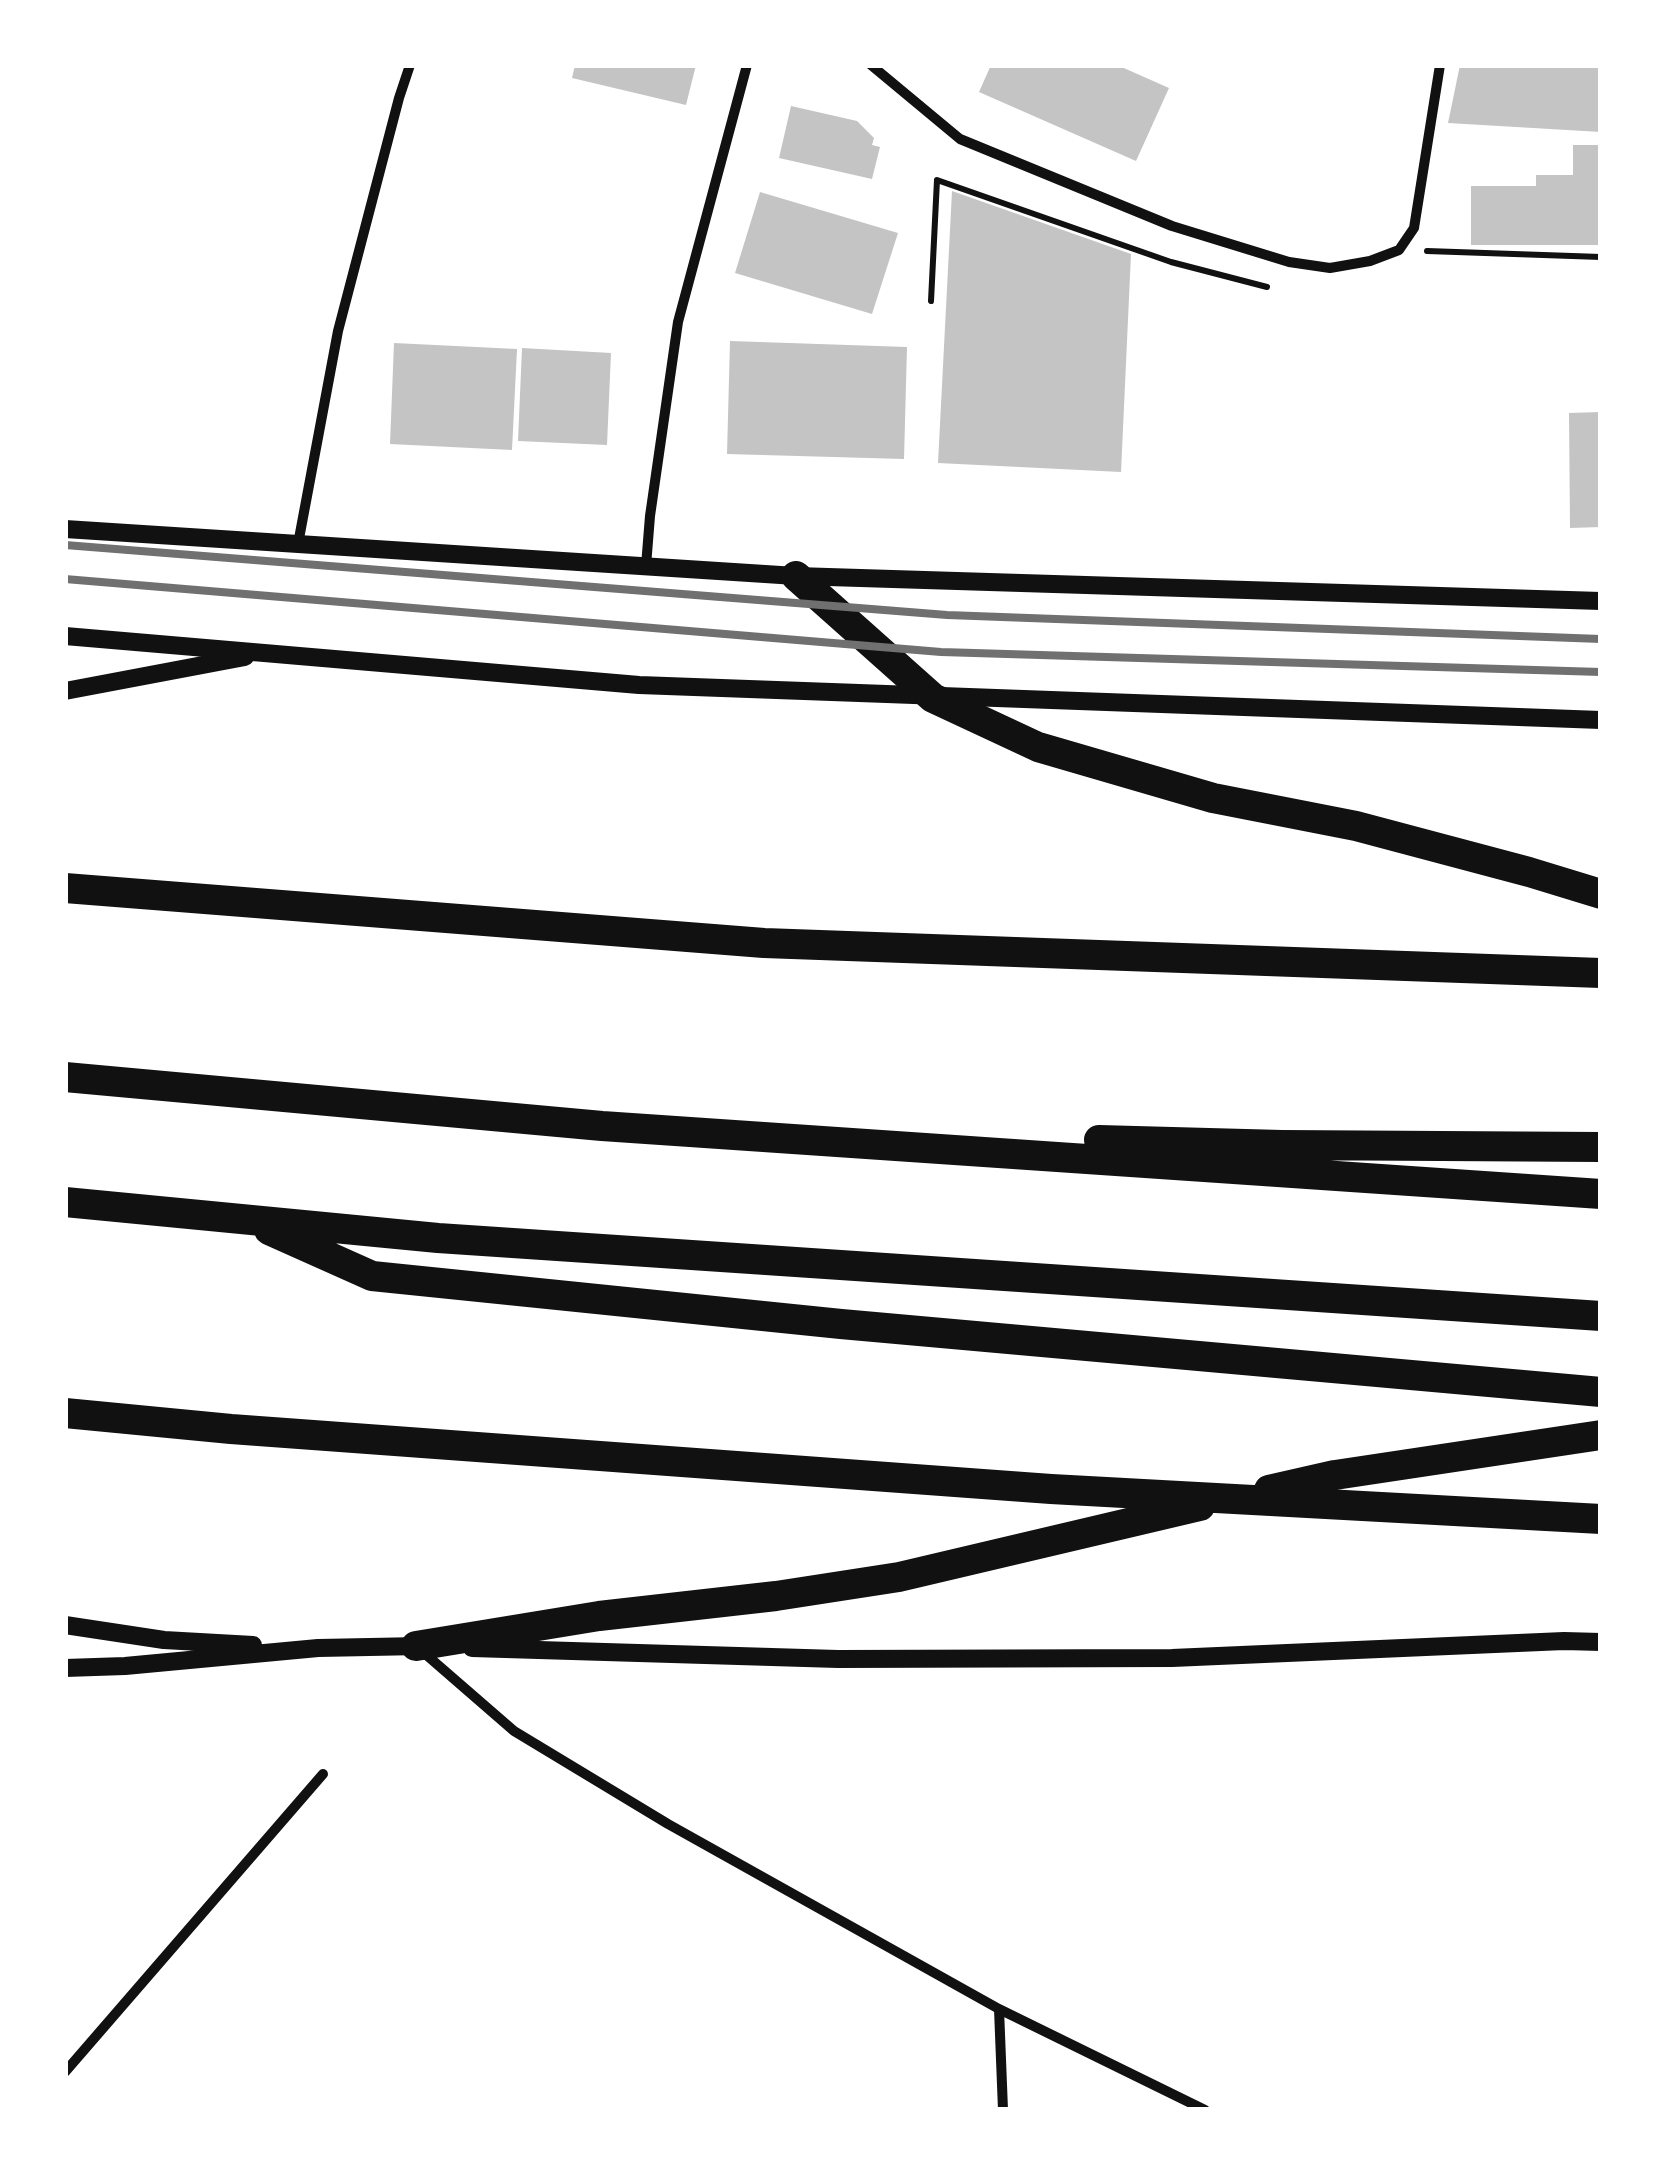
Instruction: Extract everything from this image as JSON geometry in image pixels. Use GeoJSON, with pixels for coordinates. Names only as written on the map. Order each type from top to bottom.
{"type":"FeatureCollection","features":[{"type":"Feature","properties":{"kind":"highway"},"geometry":{"type":"LineString","coordinates":[[796,576],[933,698],[1038,747],[1212,798],[1356,826],[1601,894]]}},
{"type":"Feature","properties":{"kind":"highway"},"geometry":{"type":"LineString","coordinates":[[65,888],[764,943],[1601,973]]}},
{"type":"Feature","properties":{"kind":"highway"},"geometry":{"type":"LineString","coordinates":[[65,1077],[602,1126],[1601,1194]]}},
{"type":"Feature","properties":{"kind":"highway"},"geometry":{"type":"LineString","coordinates":[[602,1126],[1282,1146],[1601,1147]]}},
{"type":"Feature","properties":{"kind":"highway"},"geometry":{"type":"LineString","coordinates":[[65,1202],[457,1239],[1601,1316]]}},
{"type":"Feature","properties":{"kind":"highway"},"geometry":{"type":"LineString","coordinates":[[243,1219],[372,1276],[841,1324],[1601,1392]]}},
{"type":"Feature","properties":{"kind":"highway"},"geometry":{"type":"LineString","coordinates":[[65,1413],[231,1429],[1051,1489],[1601,1519]]}},
{"type":"Feature","properties":{"kind":"highway"},"geometry":{"type":"LineString","coordinates":[[416,1646],[599,1616],[776,1596],[899,1576],[1335,1474],[1601,1435]]}},
{"type":"Feature","properties":{"kind":"street"},"geometry":{"type":"LineString","coordinates":[[298,544],[338,331],[410,65]]}},
{"type":"Feature","properties":{"kind":"street"},"geometry":{"type":"LineString","coordinates":[[646,566],[678,322],[747,65]]}},
{"type":"Feature","properties":{"kind":"street"},"geometry":{"type":"LineString","coordinates":[[871,65],[960,139],[1172,226],[1288,262],[1330,268],[1399,250],[1414,228],[1440,65]]}},
{"type":"Feature","properties":{"kind":"street"},"geometry":{"type":"LineString","coordinates":[[65,529],[796,576],[1601,600]]}},
{"type":"Feature","properties":{"kind":"street"},"geometry":{"type":"LineString","coordinates":[[65,636],[639,685],[1601,720]]}},
{"type":"Feature","properties":{"kind":"street"},"geometry":{"type":"LineString","coordinates":[[65,691],[270,652]]}},
{"type":"Feature","properties":{"kind":"street"},"geometry":{"type":"LineString","coordinates":[[65,1625],[164,1640],[318,1648],[416,1646],[897,1659],[1172,1658],[1601,1642]]}},
{"type":"Feature","properties":{"kind":"street"},"geometry":{"type":"LineString","coordinates":[[416,1646],[514,1730],[668,1824],[999,2009],[1204,2110]]}},
{"type":"Feature","properties":{"kind":"street"},"geometry":{"type":"LineString","coordinates":[[65,1668],[318,1648]]}},
{"type":"Feature","properties":{"kind":"street"},"geometry":{"type":"LineString","coordinates":[[65,2072],[323,1774]]}},
{"type":"Feature","properties":{"kind":"street"},"geometry":{"type":"LineString","coordinates":[[999,2009],[1003,2110]]}},
{"type":"Feature","properties":{"kind":"path"},"geometry":{"type":"LineString","coordinates":[[931,301],[937,180],[1171,262],[1267,287]]}},
{"type":"Feature","properties":{"kind":"path"},"geometry":{"type":"LineString","coordinates":[[1399,250],[1601,257]]}},
{"type":"Feature","properties":{"kind":"building"},"geometry":{"type":"Polygon","coordinates":[[[575,65],[696,65],[686,105],[572,78],[575,65]]]}},
{"type":"Feature","properties":{"kind":"building"},"geometry":{"type":"Polygon","coordinates":[[[991,65],[1117,65],[1169,88],[1136,161],[979,92],[991,65]]]}},
{"type":"Feature","properties":{"kind":"building"},"geometry":{"type":"Polygon","coordinates":[[[1460,65],[1601,65],[1601,132],[1448,123],[1460,65]]]}},
{"type":"Feature","properties":{"kind":"building"},"geometry":{"type":"Polygon","coordinates":[[[791,106],[857,121],[874,138],[872,145],[880,147],[872,179],[779,158],[791,106]]]}},
{"type":"Feature","properties":{"kind":"building"},"geometry":{"type":"Polygon","coordinates":[[[1573,145],[1601,145],[1601,245],[1471,245],[1471,186],[1536,186],[1536,175],[1573,175],[1573,145]]]}},
{"type":"Feature","properties":{"kind":"building"},"geometry":{"type":"Polygon","coordinates":[[[952,191],[1131,254],[1121,472],[938,463],[952,191]]]}},
{"type":"Feature","properties":{"kind":"building"},"geometry":{"type":"Polygon","coordinates":[[[760,192],[898,233],[872,314],[735,273],[760,192]]]}},
{"type":"Feature","properties":{"kind":"building"},"geometry":{"type":"Polygon","coordinates":[[[730,341],[907,347],[904,459],[727,454],[730,341]]]}},
{"type":"Feature","properties":{"kind":"building"},"geometry":{"type":"Polygon","coordinates":[[[394,343],[517,349],[512,450],[390,444],[394,343]]]}},
{"type":"Feature","properties":{"kind":"building"},"geometry":{"type":"Polygon","coordinates":[[[522,348],[611,353],[607,445],[518,441],[522,348]]]}},
{"type":"Feature","properties":{"kind":"building"},"geometry":{"type":"Polygon","coordinates":[[[1601,412],[1601,527],[1570,528],[1569,413],[1601,412]]]}},
{"type":"Feature","properties":{"kind":"railway"},"geometry":{"type":"LineString","coordinates":[[65,545],[947,615],[1601,639]]}},
{"type":"Feature","properties":{"kind":"railway"},"geometry":{"type":"LineString","coordinates":[[65,579],[941,652],[1601,672]]}}]}
